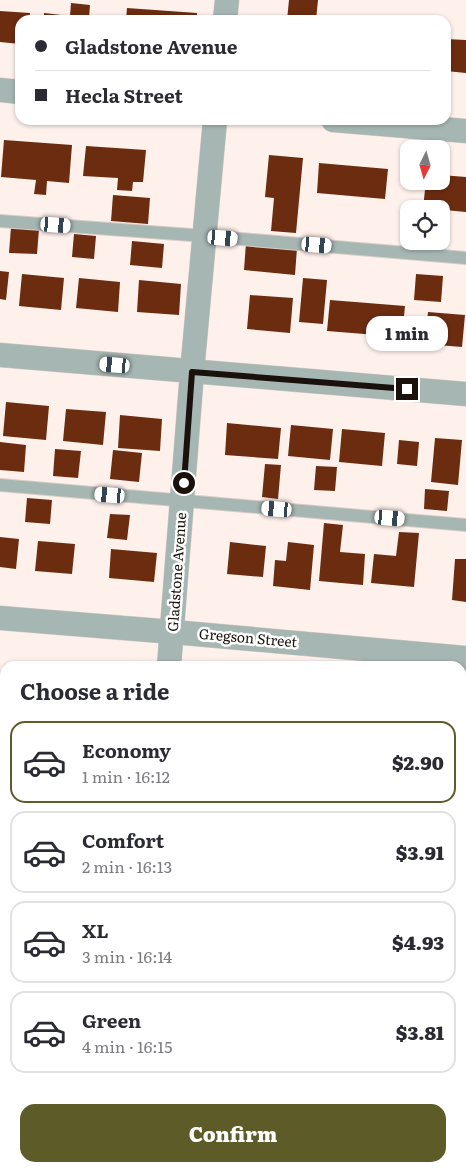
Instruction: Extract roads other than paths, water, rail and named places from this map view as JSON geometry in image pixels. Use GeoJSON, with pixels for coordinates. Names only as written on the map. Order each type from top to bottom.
{"type":"FeatureCollection","features":[{"type":"Feature","properties":{"kind":"street"},"geometry":{"type":"LineString","coordinates":[[226,15],[227,0]]}},
{"type":"Feature","properties":{"kind":"street"},"geometry":{"type":"LineString","coordinates":[[0,90],[15,92]]}},
{"type":"Feature","properties":{"kind":"street","name":"Gladstone Avenue"},"geometry":{"type":"LineString","coordinates":[[170,661],[192,372],[215,125]]}},
{"type":"Feature","properties":{"kind":"street"},"geometry":{"type":"LineString","coordinates":[[394,125],[466,131]]}},
{"type":"Feature","properties":{"kind":"street"},"geometry":{"type":"LineString","coordinates":[[0,355],[466,394]]}},
{"type":"Feature","properties":{"kind":"street","name":"Gregson Street"},"geometry":{"type":"LineString","coordinates":[[0,618],[466,658]]}},
{"type":"Feature","properties":{"kind":"lane"},"geometry":{"type":"LineString","coordinates":[[0,221],[466,258]]}},
{"type":"Feature","properties":{"kind":"lane"},"geometry":{"type":"LineString","coordinates":[[0,485],[466,525]]}}]}
